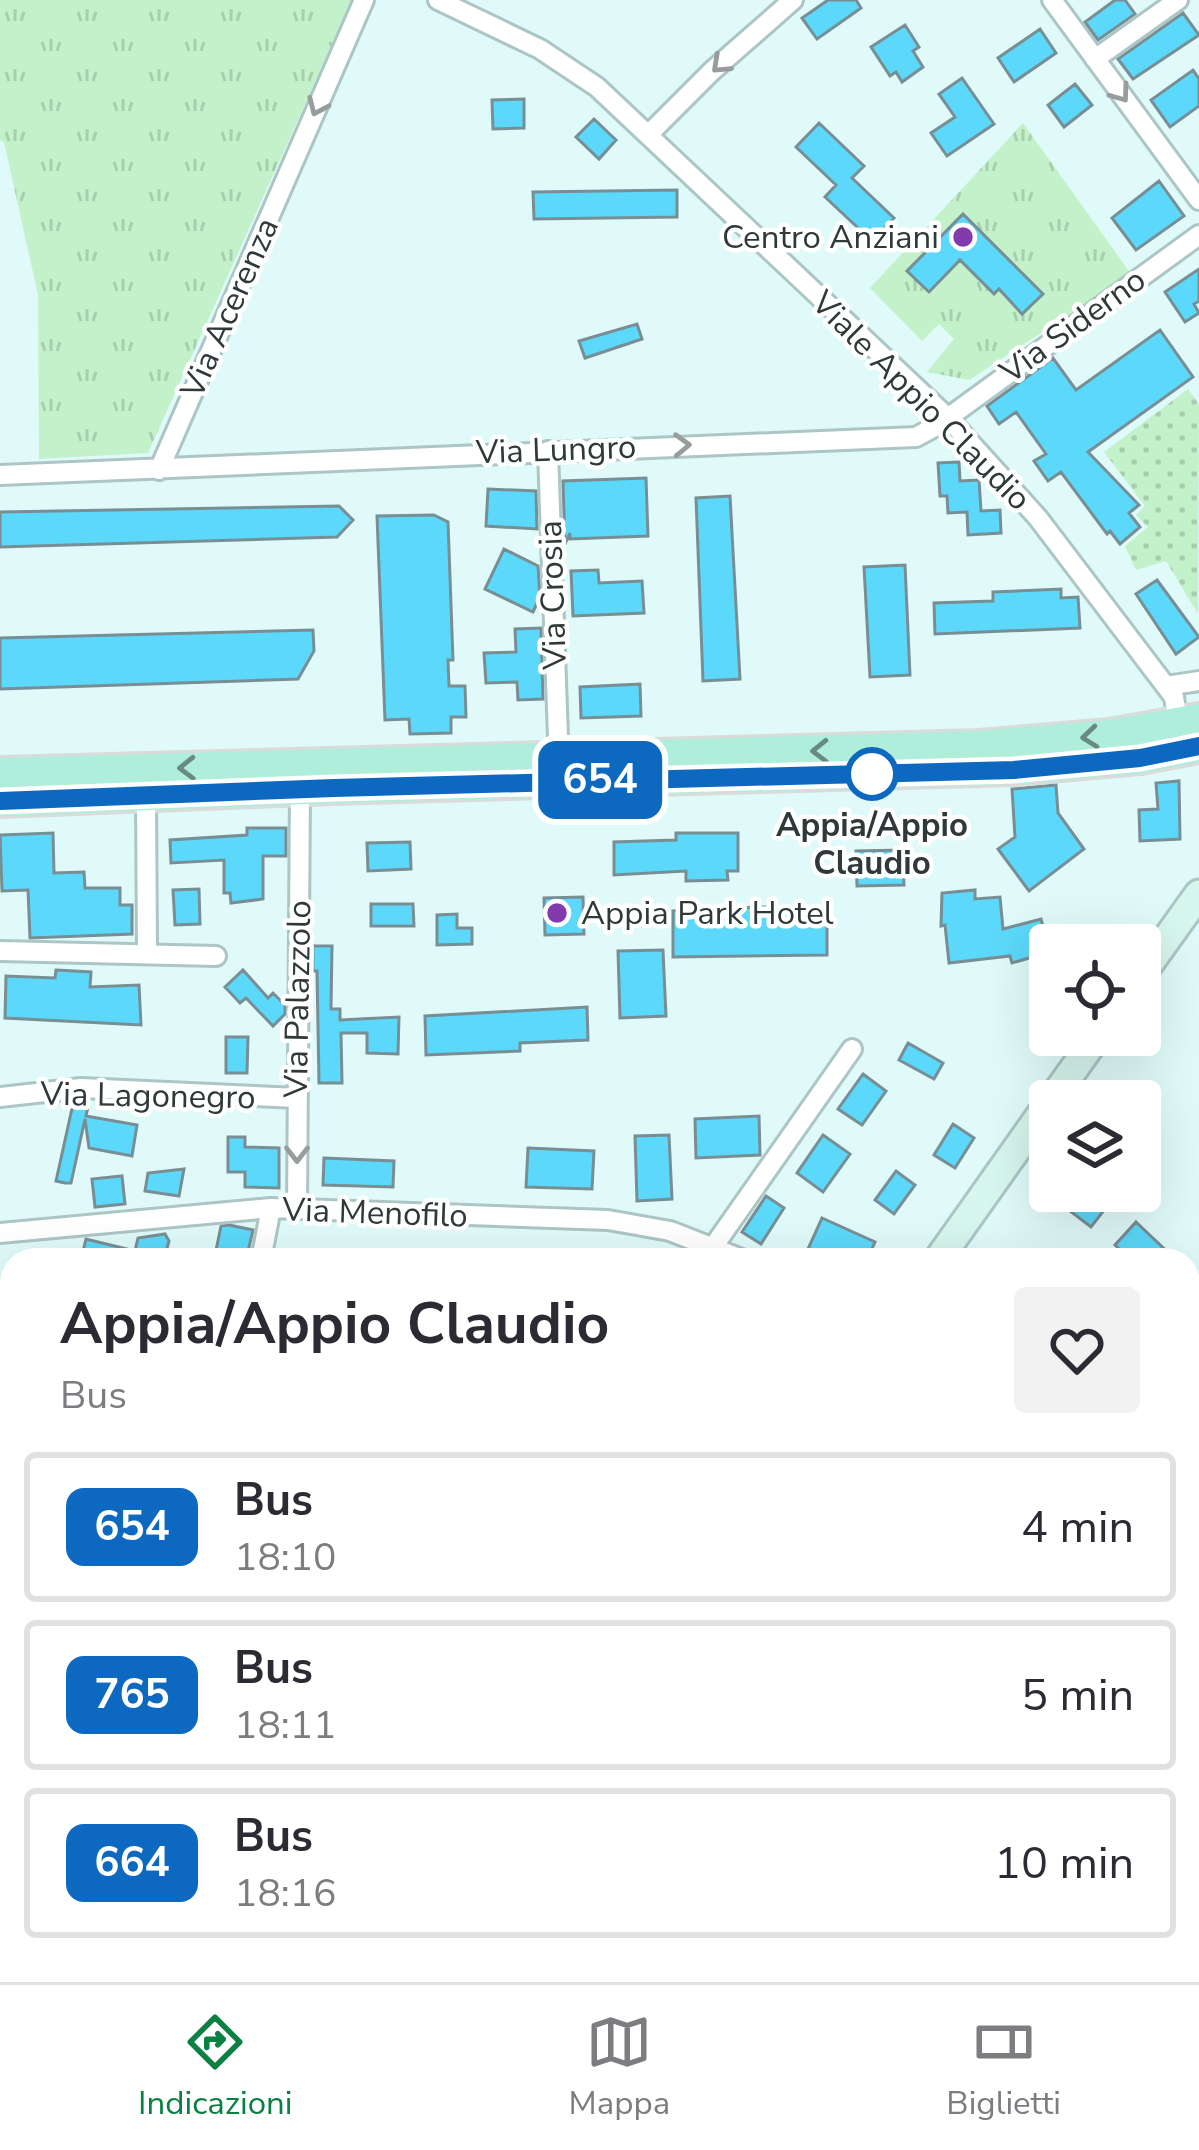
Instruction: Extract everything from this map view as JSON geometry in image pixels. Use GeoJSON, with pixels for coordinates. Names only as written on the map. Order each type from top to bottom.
{"type":"FeatureCollection","features":[{"type":"Feature","properties":{"kind":"main road"},"geometry":{"type":"LineString","coordinates":[[0,772],[980,746],[1110,735],[1187,721]]}},
{"type":"Feature","properties":{"kind":"main road"},"geometry":{"type":"LineString","coordinates":[[0,802],[1014,770],[1140,758],[1199,747]]}},
{"type":"Feature","properties":{"kind":"main road"},"geometry":{"type":"LineString","coordinates":[[1140,758],[1199,762]]}},
{"type":"Feature","properties":{"kind":"main road"},"geometry":{"type":"LineString","coordinates":[[1161,947],[1199,894]]}},
{"type":"Feature","properties":{"kind":"main road"},"geometry":{"type":"LineString","coordinates":[[947,1248],[1029,1132]]}},
{"type":"Feature","properties":{"kind":"street","name":"Via Acerenza"},"geometry":{"type":"LineString","coordinates":[[159,470],[364,0]]}},
{"type":"Feature","properties":{"kind":"street","name":"Viale Appio Claudio"},"geometry":{"type":"LineString","coordinates":[[438,0],[569,66],[650,134],[947,417],[1060,543],[1187,721]]}},
{"type":"Feature","properties":{"kind":"street"},"geometry":{"type":"LineString","coordinates":[[650,134],[794,0]]}},
{"type":"Feature","properties":{"kind":"street"},"geometry":{"type":"LineString","coordinates":[[1052,0],[1199,200]]}},
{"type":"Feature","properties":{"kind":"street"},"geometry":{"type":"LineString","coordinates":[[1095,59],[1178,0]]}},
{"type":"Feature","properties":{"kind":"street","name":"Via Siderno"},"geometry":{"type":"LineString","coordinates":[[947,417],[1199,235]]}},
{"type":"Feature","properties":{"kind":"street","name":"Via Lungro"},"geometry":{"type":"LineString","coordinates":[[159,470],[908,438],[931,430],[947,417]]}},
{"type":"Feature","properties":{"kind":"street","name":"Via Crosia"},"geometry":{"type":"LineString","coordinates":[[548,451],[558,738]]}},
{"type":"Feature","properties":{"kind":"street"},"geometry":{"type":"LineString","coordinates":[[0,475],[159,470]]}},
{"type":"Feature","properties":{"kind":"street"},"geometry":{"type":"LineString","coordinates":[[1166,686],[1199,681]]}},
{"type":"Feature","properties":{"kind":"street"},"geometry":{"type":"LineString","coordinates":[[1140,758],[1187,721]]}},
{"type":"Feature","properties":{"kind":"street","name":"Via Palazzolo"},"geometry":{"type":"LineString","coordinates":[[296,1209],[301,789]]}},
{"type":"Feature","properties":{"kind":"street"},"geometry":{"type":"LineString","coordinates":[[146,796],[147,954]]}},
{"type":"Feature","properties":{"kind":"street"},"geometry":{"type":"LineString","coordinates":[[0,951],[216,956]]}},
{"type":"Feature","properties":{"kind":"street"},"geometry":{"type":"LineString","coordinates":[[712,1248],[852,1049]]}},
{"type":"Feature","properties":{"kind":"street","name":"Via Lagonegro"},"geometry":{"type":"LineString","coordinates":[[0,1097],[82,1088],[297,1098]]}},
{"type":"Feature","properties":{"kind":"street"},"geometry":{"type":"LineString","coordinates":[[263,1248],[271,1208]]}},
{"type":"Feature","properties":{"kind":"street","name":"Via Menofilo"},"geometry":{"type":"LineString","coordinates":[[0,1233],[271,1208],[608,1220],[670,1231],[698,1248]]}},
{"type":"Feature","properties":{"kind":"green space"},"geometry":{"type":"Polygon","coordinates":[[[0,0],[352,0],[148,453],[39,459],[38,295],[0,140],[0,0]]]}},
{"type":"Feature","properties":{"kind":"green space"},"geometry":{"type":"Polygon","coordinates":[[[1023,123],[1131,274],[969,380],[927,372],[954,339],[939,324],[922,341],[870,288],[1023,123]],[[963,214],[929,292],[960,260],[993,294],[1018,269],[963,214]]]}},
{"type":"Feature","properties":{"kind":"green space"},"geometry":{"type":"Polygon","coordinates":[[[1188,389],[1199,404],[1198,614],[1166,561],[1136,570],[1125,546],[1148,527],[1136,515],[1145,506],[1104,452],[1188,389]]]}},
{"type":"Feature","properties":{"kind":"building"},"geometry":{"type":"Polygon","coordinates":[[[828,0],[856,0],[861,8],[817,39],[802,18],[828,0]]]}},
{"type":"Feature","properties":{"kind":"building"},"geometry":{"type":"Polygon","coordinates":[[[1115,0],[1125,0],[1135,14],[1098,40],[1085,22],[1115,0]]]}},
{"type":"Feature","properties":{"kind":"building"},"geometry":{"type":"Polygon","coordinates":[[[1183,13],[1199,35],[1133,79],[1118,59],[1183,13]]]}},
{"type":"Feature","properties":{"kind":"building"},"geometry":{"type":"Polygon","coordinates":[[[905,25],[919,47],[913,51],[923,67],[902,82],[896,72],[890,76],[871,47],[905,25]]]}},
{"type":"Feature","properties":{"kind":"building"},"geometry":{"type":"Polygon","coordinates":[[[1040,29],[1056,53],[1014,82],[998,58],[1040,29]]]}},
{"type":"Feature","properties":{"kind":"building"},"geometry":{"type":"Polygon","coordinates":[[[1193,70],[1199,79],[1199,106],[1170,127],[1151,100],[1193,70]]]}},
{"type":"Feature","properties":{"kind":"building"},"geometry":{"type":"Polygon","coordinates":[[[962,78],[994,124],[947,156],[931,133],[955,117],[939,94],[962,78]]]}},
{"type":"Feature","properties":{"kind":"building"},"geometry":{"type":"Polygon","coordinates":[[[1075,84],[1092,105],[1064,127],[1048,105],[1075,84]]]}},
{"type":"Feature","properties":{"kind":"building"},"geometry":{"type":"Polygon","coordinates":[[[524,99],[524,128],[493,129],[492,100],[524,99]]]}},
{"type":"Feature","properties":{"kind":"building"},"geometry":{"type":"Polygon","coordinates":[[[594,119],[616,140],[599,159],[576,137],[594,119]]]}},
{"type":"Feature","properties":{"kind":"building"},"geometry":{"type":"Polygon","coordinates":[[[819,123],[864,166],[852,178],[894,218],[872,241],[825,197],[836,185],[796,147],[819,123]]]}},
{"type":"Feature","properties":{"kind":"building"},"geometry":{"type":"Polygon","coordinates":[[[1159,181],[1184,216],[1136,250],[1112,218],[1159,181]]]}},
{"type":"Feature","properties":{"kind":"building"},"geometry":{"type":"Polygon","coordinates":[[[677,190],[677,217],[534,219],[533,192],[677,190]]]}},
{"type":"Feature","properties":{"kind":"building","name":"Centro Anziani"},"geometry":{"type":"Polygon","coordinates":[[[963,214],[1043,294],[1022,314],[999,289],[994,294],[960,260],[929,292],[907,271],[963,214]]]}},
{"type":"Feature","properties":{"kind":"building"},"geometry":{"type":"Polygon","coordinates":[[[1199,269],[1199,301],[1194,304],[1199,313],[1185,322],[1165,292],[1199,269]]]}},
{"type":"Feature","properties":{"kind":"building"},"geometry":{"type":"Polygon","coordinates":[[[637,324],[642,339],[585,358],[579,341],[637,324]]]}},
{"type":"Feature","properties":{"kind":"building"},"geometry":{"type":"Polygon","coordinates":[[[1160,330],[1193,377],[1088,452],[1139,505],[1129,513],[1140,527],[1120,544],[1110,531],[1107,534],[1061,472],[1048,481],[1034,461],[1046,454],[1016,412],[999,424],[987,406],[1053,358],[1076,390],[1160,330]]]}},
{"type":"Feature","properties":{"kind":"building"},"geometry":{"type":"Polygon","coordinates":[[[959,462],[960,481],[979,480],[981,511],[1000,510],[1001,533],[968,535],[967,512],[948,513],[947,496],[940,496],[938,463],[959,462]]]}},
{"type":"Feature","properties":{"kind":"building"},"geometry":{"type":"Polygon","coordinates":[[[646,478],[648,536],[570,539],[570,533],[565,544],[563,481],[646,478]]]}},
{"type":"Feature","properties":{"kind":"building"},"geometry":{"type":"Polygon","coordinates":[[[488,489],[536,491],[537,529],[486,526],[488,489]]]}},
{"type":"Feature","properties":{"kind":"building"},"geometry":{"type":"Polygon","coordinates":[[[730,496],[740,679],[703,681],[696,498],[730,496]]]}},
{"type":"Feature","properties":{"kind":"building"},"geometry":{"type":"Polygon","coordinates":[[[339,506],[353,520],[337,537],[0,547],[0,512],[339,506]]]}},
{"type":"Feature","properties":{"kind":"building"},"geometry":{"type":"Polygon","coordinates":[[[434,515],[448,522],[453,660],[448,660],[449,686],[465,686],[466,717],[451,717],[451,733],[410,734],[409,719],[385,720],[377,516],[434,515]]]}},
{"type":"Feature","properties":{"kind":"building"},"geometry":{"type":"Polygon","coordinates":[[[504,549],[538,566],[540,597],[533,612],[485,589],[504,549]]]}},
{"type":"Feature","properties":{"kind":"building"},"geometry":{"type":"Polygon","coordinates":[[[905,565],[910,675],[870,677],[864,567],[905,565]]]}},
{"type":"Feature","properties":{"kind":"building"},"geometry":{"type":"Polygon","coordinates":[[[598,570],[599,583],[642,581],[644,613],[573,616],[571,571],[598,570]]]}},
{"type":"Feature","properties":{"kind":"building"},"geometry":{"type":"Polygon","coordinates":[[[1157,580],[1199,637],[1176,654],[1136,594],[1157,580]]]}},
{"type":"Feature","properties":{"kind":"building"},"geometry":{"type":"Polygon","coordinates":[[[1061,589],[1061,598],[1078,597],[1080,628],[935,634],[934,603],[993,601],[993,592],[1061,589]]]}},
{"type":"Feature","properties":{"kind":"building"},"geometry":{"type":"Polygon","coordinates":[[[541,628],[543,699],[518,700],[517,682],[486,683],[484,653],[516,652],[515,629],[541,628]]]}},
{"type":"Feature","properties":{"kind":"building"},"geometry":{"type":"Polygon","coordinates":[[[313,630],[314,651],[298,679],[0,689],[0,638],[313,630]]]}},
{"type":"Feature","properties":{"kind":"building"},"geometry":{"type":"Polygon","coordinates":[[[640,684],[641,716],[581,718],[580,687],[640,684]]]}},
{"type":"Feature","properties":{"kind":"building"},"geometry":{"type":"Polygon","coordinates":[[[1179,781],[1180,839],[1140,841],[1139,810],[1158,809],[1156,783],[1179,781]]]}},
{"type":"Feature","properties":{"kind":"building"},"geometry":{"type":"Polygon","coordinates":[[[1056,785],[1058,813],[1084,849],[1029,891],[998,849],[1015,837],[1012,789],[1056,785]]]}},
{"type":"Feature","properties":{"kind":"building"},"geometry":{"type":"Polygon","coordinates":[[[247,828],[286,828],[286,856],[263,856],[263,899],[231,903],[230,893],[224,893],[224,860],[171,863],[170,840],[247,835],[247,828]]]}},
{"type":"Feature","properties":{"kind":"building"},"geometry":{"type":"Polygon","coordinates":[[[53,833],[54,873],[84,872],[85,888],[120,888],[120,905],[132,905],[132,934],[30,938],[28,890],[2,891],[0,835],[53,833]]]}},
{"type":"Feature","properties":{"kind":"building"},"geometry":{"type":"Polygon","coordinates":[[[676,833],[738,833],[738,871],[727,871],[728,880],[686,881],[686,871],[614,875],[614,842],[676,840],[676,833]]]}},
{"type":"Feature","properties":{"kind":"building"},"geometry":{"type":"Polygon","coordinates":[[[410,842],[411,869],[368,871],[367,843],[410,842]]]}},
{"type":"Feature","properties":{"kind":"building"},"geometry":{"type":"Polygon","coordinates":[[[903,850],[904,885],[857,886],[856,851],[903,850]]]}},
{"type":"Feature","properties":{"kind":"building"},"geometry":{"type":"Polygon","coordinates":[[[199,889],[200,924],[175,925],[173,890],[199,889]]]}},
{"type":"Feature","properties":{"kind":"building"},"geometry":{"type":"Polygon","coordinates":[[[975,890],[975,899],[1000,897],[1003,929],[1041,919],[1042,924],[1029,924],[1029,958],[1012,963],[1010,956],[949,963],[945,925],[941,926],[942,893],[975,890]]]}},
{"type":"Feature","properties":{"kind":"building"},"geometry":{"type":"Polygon","coordinates":[[[583,897],[584,934],[545,935],[544,898],[583,897]]]}},
{"type":"Feature","properties":{"kind":"building"},"geometry":{"type":"Polygon","coordinates":[[[371,904],[413,904],[414,926],[371,926],[371,904]]]}},
{"type":"Feature","properties":{"kind":"building"},"geometry":{"type":"Polygon","coordinates":[[[827,909],[827,955],[673,957],[673,911],[827,909]]]}},
{"type":"Feature","properties":{"kind":"building"},"geometry":{"type":"Polygon","coordinates":[[[457,914],[457,928],[472,928],[472,944],[437,945],[437,915],[457,914]]]}},
{"type":"Feature","properties":{"kind":"building"},"geometry":{"type":"Polygon","coordinates":[[[313,946],[332,946],[331,1009],[340,1009],[340,1020],[399,1017],[398,1054],[367,1053],[367,1033],[341,1033],[342,1083],[319,1083],[313,946]]]}},
{"type":"Feature","properties":{"kind":"building"},"geometry":{"type":"Polygon","coordinates":[[[663,950],[666,1016],[620,1018],[618,951],[663,950]]]}},
{"type":"Feature","properties":{"kind":"building"},"geometry":{"type":"Polygon","coordinates":[[[56,970],[91,972],[90,987],[139,985],[141,1025],[5,1018],[6,976],[55,978],[56,970]]]}},
{"type":"Feature","properties":{"kind":"building"},"geometry":{"type":"Polygon","coordinates":[[[243,970],[268,998],[273,993],[285,1005],[285,1014],[273,1026],[246,998],[240,1003],[225,987],[243,970]]]}},
{"type":"Feature","properties":{"kind":"building"},"geometry":{"type":"Polygon","coordinates":[[[587,1007],[588,1040],[520,1043],[520,1051],[426,1055],[425,1016],[587,1007]]]}},
{"type":"Feature","properties":{"kind":"building"},"geometry":{"type":"Polygon","coordinates":[[[226,1037],[248,1037],[247,1073],[226,1073],[226,1037]]]}},
{"type":"Feature","properties":{"kind":"building"},"geometry":{"type":"Polygon","coordinates":[[[908,1043],[943,1063],[934,1079],[899,1060],[908,1043]]]}},
{"type":"Feature","properties":{"kind":"building"},"geometry":{"type":"Polygon","coordinates":[[[863,1074],[886,1091],[862,1125],[838,1109],[863,1074]]]}},
{"type":"Feature","properties":{"kind":"building"},"geometry":{"type":"Polygon","coordinates":[[[73,1104],[88,1107],[86,1116],[137,1125],[132,1156],[89,1148],[85,1119],[71,1183],[65,1183],[56,1181],[73,1104]]]}},
{"type":"Feature","properties":{"kind":"building"},"geometry":{"type":"Polygon","coordinates":[[[759,1116],[760,1155],[696,1158],[695,1119],[759,1116]]]}},
{"type":"Feature","properties":{"kind":"building"},"geometry":{"type":"Polygon","coordinates":[[[953,1124],[974,1138],[955,1168],[934,1155],[953,1124]]]}},
{"type":"Feature","properties":{"kind":"building"},"geometry":{"type":"Polygon","coordinates":[[[669,1135],[672,1199],[637,1201],[635,1136],[669,1135]]]}},
{"type":"Feature","properties":{"kind":"building"},"geometry":{"type":"Polygon","coordinates":[[[823,1135],[850,1154],[823,1192],[797,1173],[823,1135]]]}},
{"type":"Feature","properties":{"kind":"building"},"geometry":{"type":"Polygon","coordinates":[[[228,1137],[245,1137],[245,1147],[279,1148],[279,1188],[245,1187],[245,1172],[228,1172],[228,1137]]]}},
{"type":"Feature","properties":{"kind":"building"},"geometry":{"type":"Polygon","coordinates":[[[528,1148],[594,1151],[592,1189],[526,1187],[528,1148]]]}},
{"type":"Feature","properties":{"kind":"building"},"geometry":{"type":"Polygon","coordinates":[[[324,1158],[394,1161],[393,1187],[323,1185],[324,1158]]]}},
{"type":"Feature","properties":{"kind":"building"},"geometry":{"type":"Polygon","coordinates":[[[184,1169],[179,1196],[145,1191],[148,1173],[184,1169]]]}},
{"type":"Feature","properties":{"kind":"building"},"geometry":{"type":"Polygon","coordinates":[[[896,1171],[915,1185],[894,1214],[875,1200],[896,1171]]]}},
{"type":"Feature","properties":{"kind":"building"},"geometry":{"type":"Polygon","coordinates":[[[122,1176],[125,1204],[95,1207],[92,1179],[122,1176]]]}},
{"type":"Feature","properties":{"kind":"building"},"geometry":{"type":"Polygon","coordinates":[[[766,1196],[784,1208],[761,1244],[742,1232],[766,1196]]]}},
{"type":"Feature","properties":{"kind":"building"},"geometry":{"type":"Polygon","coordinates":[[[1071,1212],[1103,1212],[1091,1227],[1071,1212]]]}},
{"type":"Feature","properties":{"kind":"building"},"geometry":{"type":"Polygon","coordinates":[[[822,1218],[875,1242],[872,1248],[808,1248],[822,1218]]]}},
{"type":"Feature","properties":{"kind":"building"},"geometry":{"type":"Polygon","coordinates":[[[1136,1222],[1163,1248],[1118,1248],[1115,1245],[1136,1222]]]}},
{"type":"Feature","properties":{"kind":"building"},"geometry":{"type":"Polygon","coordinates":[[[221,1226],[253,1230],[249,1248],[216,1248],[221,1226]]]}},
{"type":"Feature","properties":{"kind":"building"},"geometry":{"type":"Polygon","coordinates":[[[165,1234],[169,1241],[167,1248],[136,1248],[138,1238],[165,1234]]]}},
{"type":"Feature","properties":{"kind":"building"},"geometry":{"type":"Polygon","coordinates":[[[86,1239],[123,1248],[84,1248],[86,1239]]]}},
{"type":"Feature","properties":{"kind":"bus line","name":"654"},"geometry":{"type":"LineString","coordinates":[[0,801],[1014,770],[1140,758],[1199,746]]}},
{"type":"Feature","properties":{"kind":"place","name":"Centro Anziani"},"geometry":{"type":"Point","coordinates":[963,237]}},
{"type":"Feature","properties":{"kind":"place","name":"Appia/Appio Claudio"},"geometry":{"type":"Point","coordinates":[872,774]}},
{"type":"Feature","properties":{"kind":"place","name":"Appia Park Hotel"},"geometry":{"type":"Point","coordinates":[557,913]}}]}
